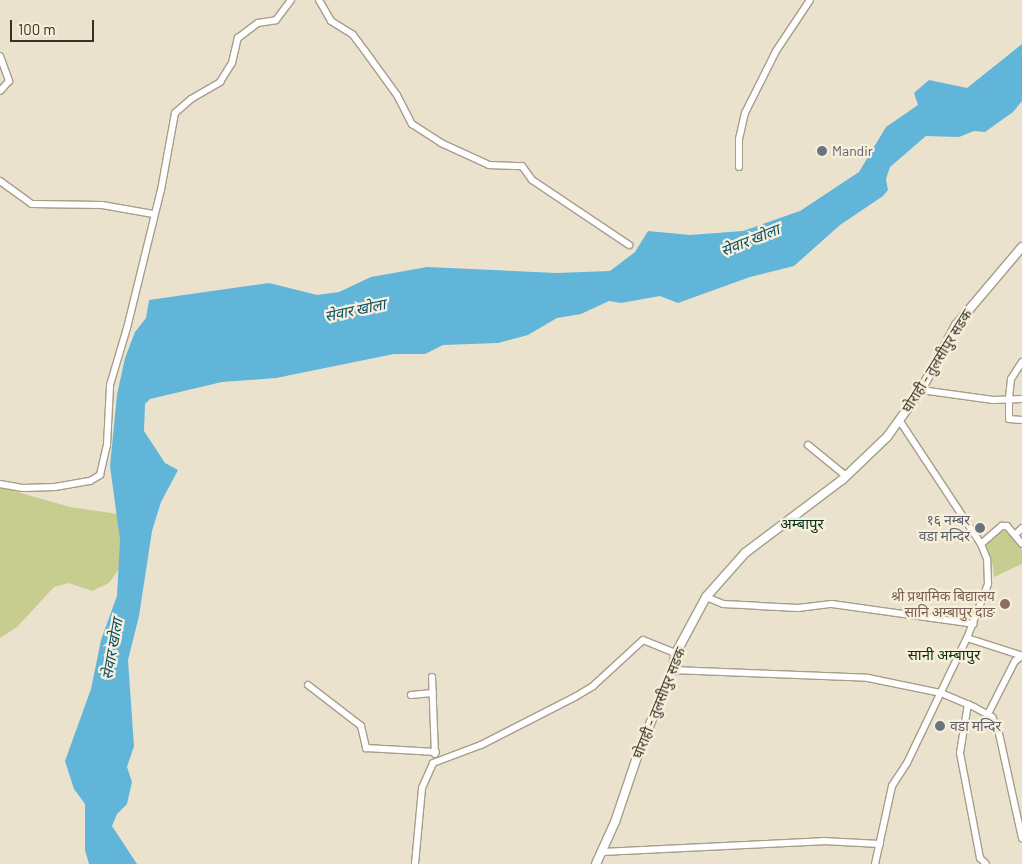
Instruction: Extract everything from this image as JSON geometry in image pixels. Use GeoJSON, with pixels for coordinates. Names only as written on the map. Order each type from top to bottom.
{"type":"FeatureCollection","features":[{"type":"Feature","properties":{"kind":"main road","name":"घोराही - तुलसीपुर सडक"},"geometry":{"type":"LineString","coordinates":[[596,864],[672,670],[676,653],[706,597],[745,553],[846,476],[900,421],[921,390],[956,325],[1022,247]]}},
{"type":"Feature","properties":{"kind":"street"},"geometry":{"type":"LineString","coordinates":[[0,484],[23,488],[55,486],[90,480],[100,475],[108,445],[110,385],[127,328],[174,113],[190,99],[220,82],[232,63],[238,38],[258,23],[276,20],[291,0]]}},
{"type":"Feature","properties":{"kind":"street"},"geometry":{"type":"LineString","coordinates":[[319,0],[332,21],[353,35],[397,95],[412,124],[441,143],[488,165],[522,166],[532,180],[629,244]]}},
{"type":"Feature","properties":{"kind":"street"},"geometry":{"type":"LineString","coordinates":[[739,167],[739,139],[745,113],[776,51],[810,0]]}},
{"type":"Feature","properties":{"kind":"street"},"geometry":{"type":"LineString","coordinates":[[0,56],[9,82],[0,91]]}},
{"type":"Feature","properties":{"kind":"street"},"geometry":{"type":"LineString","coordinates":[[0,181],[32,204],[102,205],[153,214]]}},
{"type":"Feature","properties":{"kind":"street"},"geometry":{"type":"LineString","coordinates":[[1022,362],[1011,379],[1009,398],[1009,419],[1022,420]]}},
{"type":"Feature","properties":{"kind":"street"},"geometry":{"type":"LineString","coordinates":[[921,390],[985,399],[1022,399]]}},
{"type":"Feature","properties":{"kind":"street"},"geometry":{"type":"LineString","coordinates":[[875,864],[892,786],[941,693],[974,624],[988,584],[987,559],[980,544],[900,421]]}},
{"type":"Feature","properties":{"kind":"street"},"geometry":{"type":"LineString","coordinates":[[808,444],[846,476]]}},
{"type":"Feature","properties":{"kind":"street"},"geometry":{"type":"LineString","coordinates":[[980,544],[1002,526],[1015,534],[1022,544]]}},
{"type":"Feature","properties":{"kind":"street"},"geometry":{"type":"LineString","coordinates":[[1015,534],[1022,528]]}},
{"type":"Feature","properties":{"kind":"street"},"geometry":{"type":"LineString","coordinates":[[706,597],[723,604],[758,606],[798,608],[832,604],[974,624]]}},
{"type":"Feature","properties":{"kind":"street"},"geometry":{"type":"LineString","coordinates":[[967,638],[1021,656],[988,714]]}},
{"type":"Feature","properties":{"kind":"street"},"geometry":{"type":"LineString","coordinates":[[433,763],[481,745],[575,697],[593,686],[643,640],[676,653]]}},
{"type":"Feature","properties":{"kind":"street"},"geometry":{"type":"LineString","coordinates":[[672,670],[868,678],[941,693],[968,704],[988,714],[998,729],[1022,838]]}},
{"type":"Feature","properties":{"kind":"street"},"geometry":{"type":"LineString","coordinates":[[415,864],[422,788],[436,752],[432,677]]}},
{"type":"Feature","properties":{"kind":"street"},"geometry":{"type":"LineString","coordinates":[[308,685],[361,726],[366,748],[436,752]]}},
{"type":"Feature","properties":{"kind":"street"},"geometry":{"type":"LineString","coordinates":[[411,695],[433,693]]}},
{"type":"Feature","properties":{"kind":"street"},"geometry":{"type":"LineString","coordinates":[[968,704],[960,753],[980,858],[986,864]]}},
{"type":"Feature","properties":{"kind":"street"},"geometry":{"type":"LineString","coordinates":[[602,852],[823,841],[880,844]]}},
{"type":"Feature","properties":{"kind":"green space"},"geometry":{"type":"Polygon","coordinates":[[[0,487],[70,507],[118,514],[122,565],[109,583],[92,591],[69,583],[54,587],[17,627],[0,638],[0,487]]]}},
{"type":"Feature","properties":{"kind":"green space"},"geometry":{"type":"Polygon","coordinates":[[[1005,530],[1022,550],[1022,564],[994,577],[993,565],[984,544],[998,531],[1005,530]]]}},
{"type":"Feature","properties":{"kind":"water","name":"सेवार खोला"},"geometry":{"type":"Polygon","coordinates":[[[1022,44],[1022,101],[1013,112],[985,132],[974,131],[959,137],[926,136],[890,167],[886,179],[888,190],[883,196],[840,225],[794,266],[750,277],[678,303],[660,296],[621,303],[609,301],[581,314],[557,318],[528,335],[498,343],[443,345],[425,354],[394,354],[276,378],[222,382],[150,399],[145,404],[144,431],[165,463],[178,470],[161,502],[152,531],[139,616],[128,660],[134,746],[127,767],[132,782],[127,804],[117,814],[112,826],[137,864],[89,864],[85,850],[85,804],[74,789],[65,761],[91,689],[101,640],[117,596],[120,540],[110,466],[117,395],[125,358],[135,332],[146,318],[149,300],[269,283],[317,295],[339,292],[371,277],[427,267],[556,273],[610,271],[635,252],[648,231],[690,235],[743,231],[800,211],[859,172],[886,127],[918,105],[914,93],[929,80],[967,88],[1022,44]]]}},
{"type":"Feature","properties":{"kind":"place","name":"Mandir"},"geometry":{"type":"Point","coordinates":[822,151]}},
{"type":"Feature","properties":{"kind":"place","name":"१६ नम्बर वडा मन्दिर"},"geometry":{"type":"Point","coordinates":[980,528]}},
{"type":"Feature","properties":{"kind":"place","name":"श्री प्रथामिक बिद्यालय सानि अम्बापुर दाङ"},"geometry":{"type":"Point","coordinates":[1005,604]}},
{"type":"Feature","properties":{"kind":"place","name":"वडा मन्दिर"},"geometry":{"type":"Point","coordinates":[940,726]}},
{"type":"Feature","properties":{"kind":"district","name":"अम्बापुर"},"geometry":{"type":"Point","coordinates":[802,524]}},
{"type":"Feature","properties":{"kind":"district","name":"सानी अम्बापुर"},"geometry":{"type":"Point","coordinates":[944,655]}}]}
